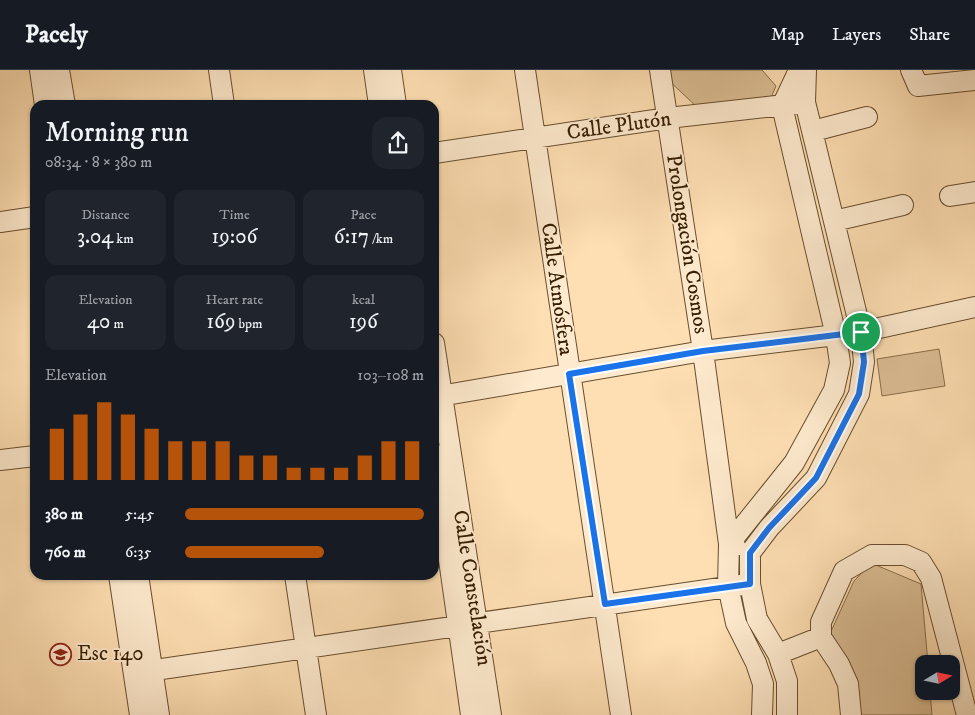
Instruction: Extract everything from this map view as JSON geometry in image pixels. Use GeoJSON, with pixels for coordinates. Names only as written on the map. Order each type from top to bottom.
{"type":"FeatureCollection","features":[{"type":"Feature","properties":{"kind":"street"},"geometry":{"type":"LineString","coordinates":[[40,70],[44,100]]}},
{"type":"Feature","properties":{"kind":"street"},"geometry":{"type":"LineString","coordinates":[[59,70],[64,100]]}},
{"type":"Feature","properties":{"kind":"street"},"geometry":{"type":"LineString","coordinates":[[219,70],[223,100]]}},
{"type":"Feature","properties":{"kind":"street"},"geometry":{"type":"LineString","coordinates":[[374,70],[377,100]]}},
{"type":"Feature","properties":{"kind":"street"},"geometry":{"type":"LineString","coordinates":[[391,70],[395,100]]}},
{"type":"Feature","properties":{"kind":"street","name":"Calle Atmósfera"},"geometry":{"type":"LineString","coordinates":[[525,70],[621,715]]}},
{"type":"Feature","properties":{"kind":"street","name":"Prolongación Cosmos"},"geometry":{"type":"LineString","coordinates":[[660,70],[703,351],[729,544],[728,586],[736,623],[756,663],[763,684],[762,715]]}},
{"type":"Feature","properties":{"kind":"street"},"geometry":{"type":"LineString","coordinates":[[787,715],[786,681],[778,654],[757,619],[750,584],[750,553],[769,528],[816,478],[859,394],[864,362],[861,332],[813,130],[797,73]]}},
{"type":"Feature","properties":{"kind":"street"},"geometry":{"type":"LineString","coordinates":[[750,553],[729,544],[794,463],[834,390],[840,363],[836,336],[782,106],[797,73]]}},
{"type":"Feature","properties":{"kind":"street"},"geometry":{"type":"LineString","coordinates":[[915,78],[975,80]]}},
{"type":"Feature","properties":{"kind":"street","name":"Calle Plutón"},"geometry":{"type":"LineString","coordinates":[[439,152],[668,118],[805,102]]}},
{"type":"Feature","properties":{"kind":"street"},"geometry":{"type":"LineString","coordinates":[[813,130],[867,117]]}},
{"type":"Feature","properties":{"kind":"street"},"geometry":{"type":"LineString","coordinates":[[950,196],[975,192]]}},
{"type":"Feature","properties":{"kind":"street"},"geometry":{"type":"LineString","coordinates":[[834,221],[903,205]]}},
{"type":"Feature","properties":{"kind":"street"},"geometry":{"type":"LineString","coordinates":[[0,222],[30,218]]}},
{"type":"Feature","properties":{"kind":"street"},"geometry":{"type":"LineString","coordinates":[[439,396],[703,351],[861,332],[975,307]]}},
{"type":"Feature","properties":{"kind":"street","name":"Calle Constelación"},"geometry":{"type":"LineString","coordinates":[[439,404],[468,625],[471,715]]}},
{"type":"Feature","properties":{"kind":"street"},"geometry":{"type":"LineString","coordinates":[[0,460],[30,457]]}},
{"type":"Feature","properties":{"kind":"street","name":"Calle Constelación"},"geometry":{"type":"LineString","coordinates":[[439,479],[468,625],[491,715]]}},
{"type":"Feature","properties":{"kind":"street"},"geometry":{"type":"LineString","coordinates":[[851,715],[848,684],[839,664],[821,637],[821,622],[844,571],[872,555],[905,555],[921,562],[931,578],[967,715]]}},
{"type":"Feature","properties":{"kind":"street"},"geometry":{"type":"LineString","coordinates":[[120,580],[144,672],[159,715]]}},
{"type":"Feature","properties":{"kind":"street"},"geometry":{"type":"LineString","coordinates":[[138,580],[144,672],[140,715]]}},
{"type":"Feature","properties":{"kind":"street"},"geometry":{"type":"LineString","coordinates":[[296,580],[316,715]]}},
{"type":"Feature","properties":{"kind":"street"},"geometry":{"type":"LineString","coordinates":[[144,672],[750,584]]}},
{"type":"Feature","properties":{"kind":"street"},"geometry":{"type":"LineString","coordinates":[[778,654],[821,637]]}},
{"type":"Feature","properties":{"kind":"shaded area"},"geometry":{"type":"Polygon","coordinates":[[[664,70],[762,70],[776,86],[770,100],[698,108],[665,77],[664,70]]]}},
{"type":"Feature","properties":{"kind":"shaded area"},"geometry":{"type":"Polygon","coordinates":[[[939,349],[945,386],[882,396],[877,359],[939,349]]]}},
{"type":"Feature","properties":{"kind":"shaded area"},"geometry":{"type":"Polygon","coordinates":[[[871,563],[921,584],[927,655],[915,655],[915,700],[931,700],[932,715],[858,715],[828,638],[854,581],[871,563]]]}},
{"type":"Feature","properties":{"kind":"place","name":"Esc 140"},"geometry":{"type":"Point","coordinates":[61,654]}},
{"type":"Feature","properties":{"kind":"route"},"geometry":{"type":"LineString","coordinates":[[861,332],[864,362],[859,394],[816,478],[798,500],[769,528],[750,553],[750,584],[605,604],[569,374],[703,351],[861,332]]}}]}
